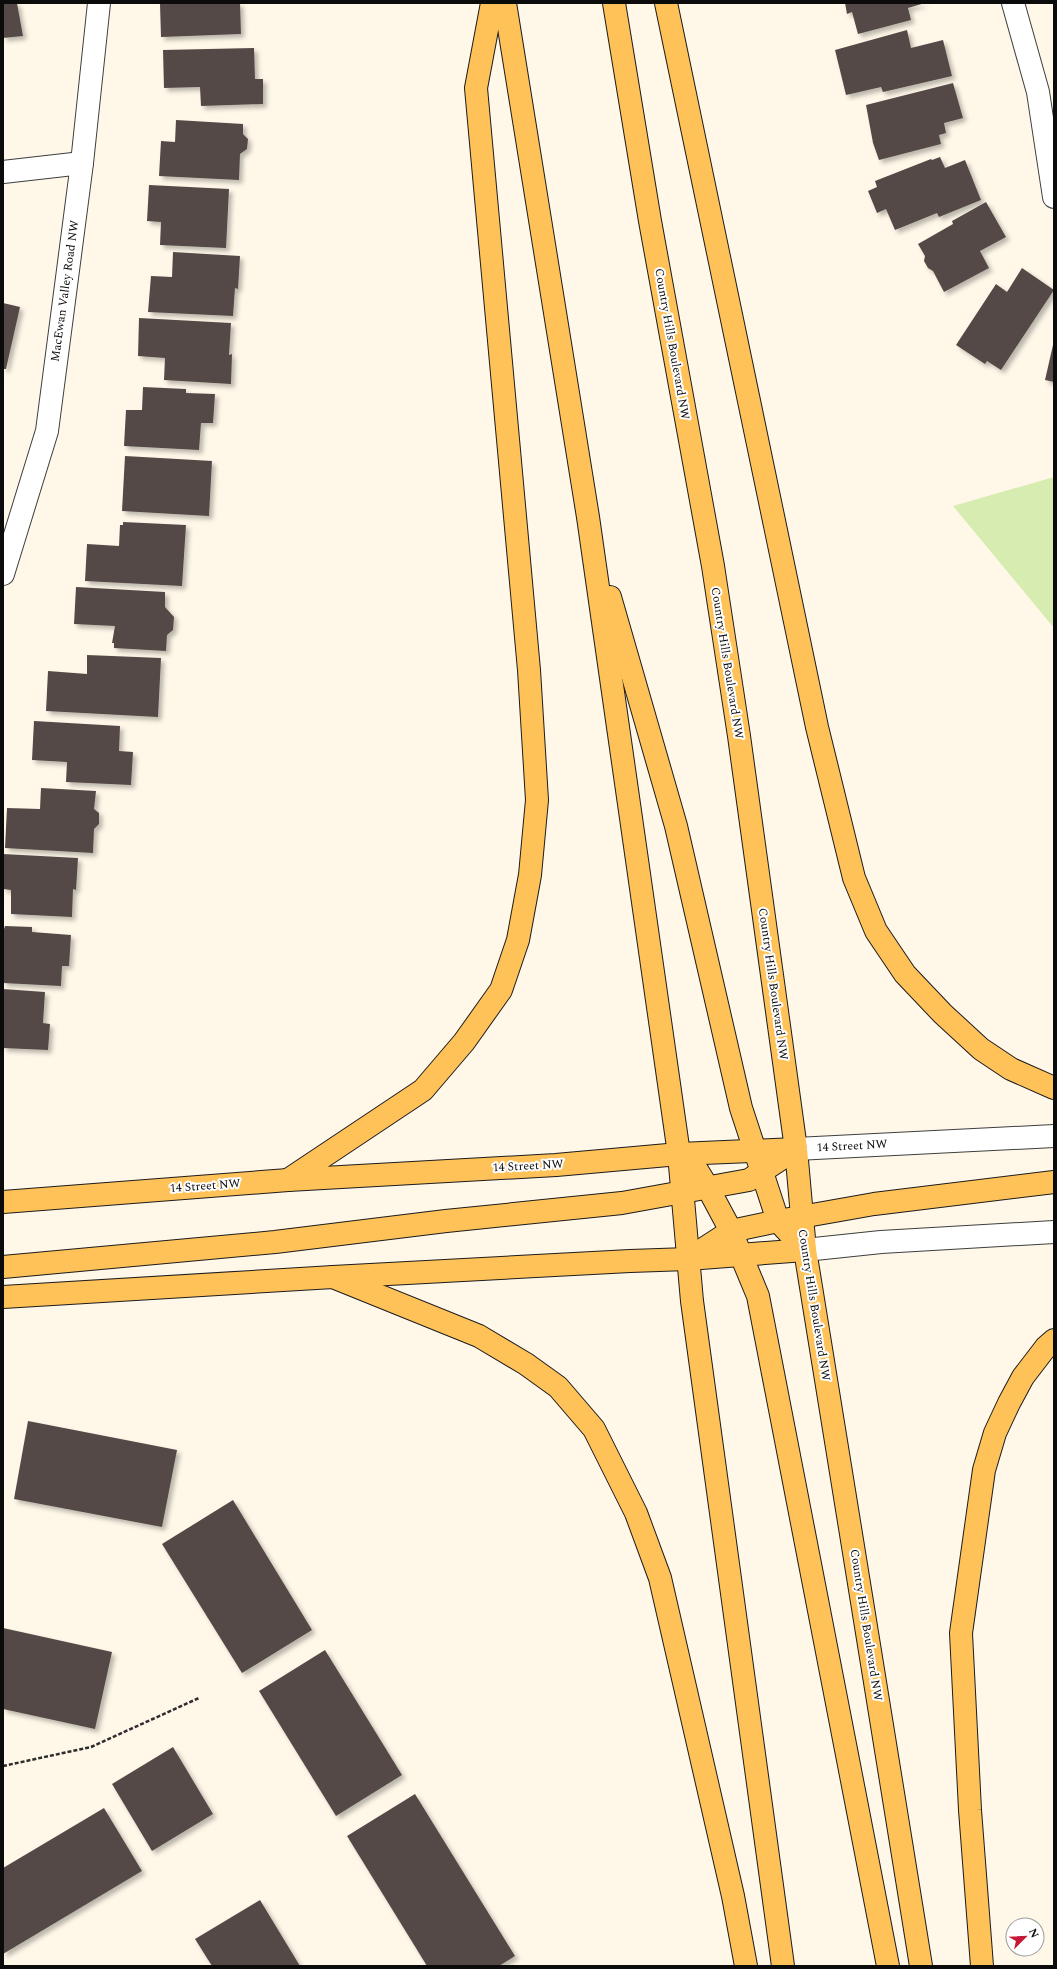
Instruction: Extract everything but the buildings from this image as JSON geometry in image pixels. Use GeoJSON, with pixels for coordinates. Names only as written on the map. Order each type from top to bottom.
{"type":"FeatureCollection","features":[{"type":"Feature","properties":{"kind":"main road"},"geometry":{"type":"LineString","coordinates":[[288,1180],[423,1090],[464,1042],[501,990],[518,940],[530,875],[537,800],[529,670],[476,88],[492,3]]}},
{"type":"Feature","properties":{"kind":"main road"},"geometry":{"type":"LineString","coordinates":[[505,3],[588,517],[679,1154],[692,1301],[783,1966]]}},
{"type":"Feature","properties":{"kind":"main road","name":"Country Hills Boulevard NW"},"geometry":{"type":"LineString","coordinates":[[614,3],[650,221],[713,566],[739,736],[796,1149],[805,1250],[921,1966]]}},
{"type":"Feature","properties":{"kind":"main road"},"geometry":{"type":"LineString","coordinates":[[666,3],[817,727],[854,878],[876,931],[905,974],[942,1014],[981,1049],[1011,1069],[1054,1088]]}},
{"type":"Feature","properties":{"kind":"main road"},"geometry":{"type":"LineString","coordinates":[[588,517],[676,826],[741,1108],[778,1221],[805,1250]]}},
{"type":"Feature","properties":{"kind":"main road"},"geometry":{"type":"LineString","coordinates":[[3,1267],[275,1242],[446,1221],[622,1203],[749,1180],[796,1149]]}},
{"type":"Feature","properties":{"kind":"main road","name":"14 Street NW"},"geometry":{"type":"LineString","coordinates":[[3,1202],[288,1180],[556,1165],[679,1154],[796,1149]]}},
{"type":"Feature","properties":{"kind":"main road"},"geometry":{"type":"LineString","coordinates":[[679,1154],[697,1170],[708,1188],[731,1231],[758,1296],[888,1966]]}},
{"type":"Feature","properties":{"kind":"main road"},"geometry":{"type":"LineString","coordinates":[[688,1259],[731,1231],[801,1216],[874,1204],[1054,1182]]}},
{"type":"Feature","properties":{"kind":"main road"},"geometry":{"type":"LineString","coordinates":[[3,1297],[333,1277],[688,1259],[805,1250]]}},
{"type":"Feature","properties":{"kind":"main road"},"geometry":{"type":"LineString","coordinates":[[333,1277],[479,1336],[526,1364],[558,1387],[594,1429],[636,1513],[660,1578],[733,1896],[746,1966]]}},
{"type":"Feature","properties":{"kind":"main road"},"geometry":{"type":"LineString","coordinates":[[982,1966],[970,1810],[961,1633],[984,1470],[996,1433],[1009,1403],[1023,1377],[1046,1347],[1054,1340]]}},
{"type":"Feature","properties":{"kind":"street","name":"MacEwan Valley Road NW"},"geometry":{"type":"LineString","coordinates":[[3,574],[47,431],[82,163],[99,3]]}},
{"type":"Feature","properties":{"kind":"street"},"geometry":{"type":"LineString","coordinates":[[1013,3],[1046,93],[1054,197]]}},
{"type":"Feature","properties":{"kind":"street"},"geometry":{"type":"LineString","coordinates":[[3,172],[82,163]]}},
{"type":"Feature","properties":{"kind":"street","name":"14 Street NW"},"geometry":{"type":"LineString","coordinates":[[796,1149],[1054,1136]]}},
{"type":"Feature","properties":{"kind":"street"},"geometry":{"type":"LineString","coordinates":[[805,1250],[881,1242],[1054,1232]]}},
{"type":"Feature","properties":{"kind":"path"},"geometry":{"type":"LineString","coordinates":[[3,1766],[91,1747],[199,1698]]}},
{"type":"Feature","properties":{"kind":"green space"},"geometry":{"type":"Polygon","coordinates":[[[1054,477],[1054,628],[953,506],[1054,477]]]}}]}
